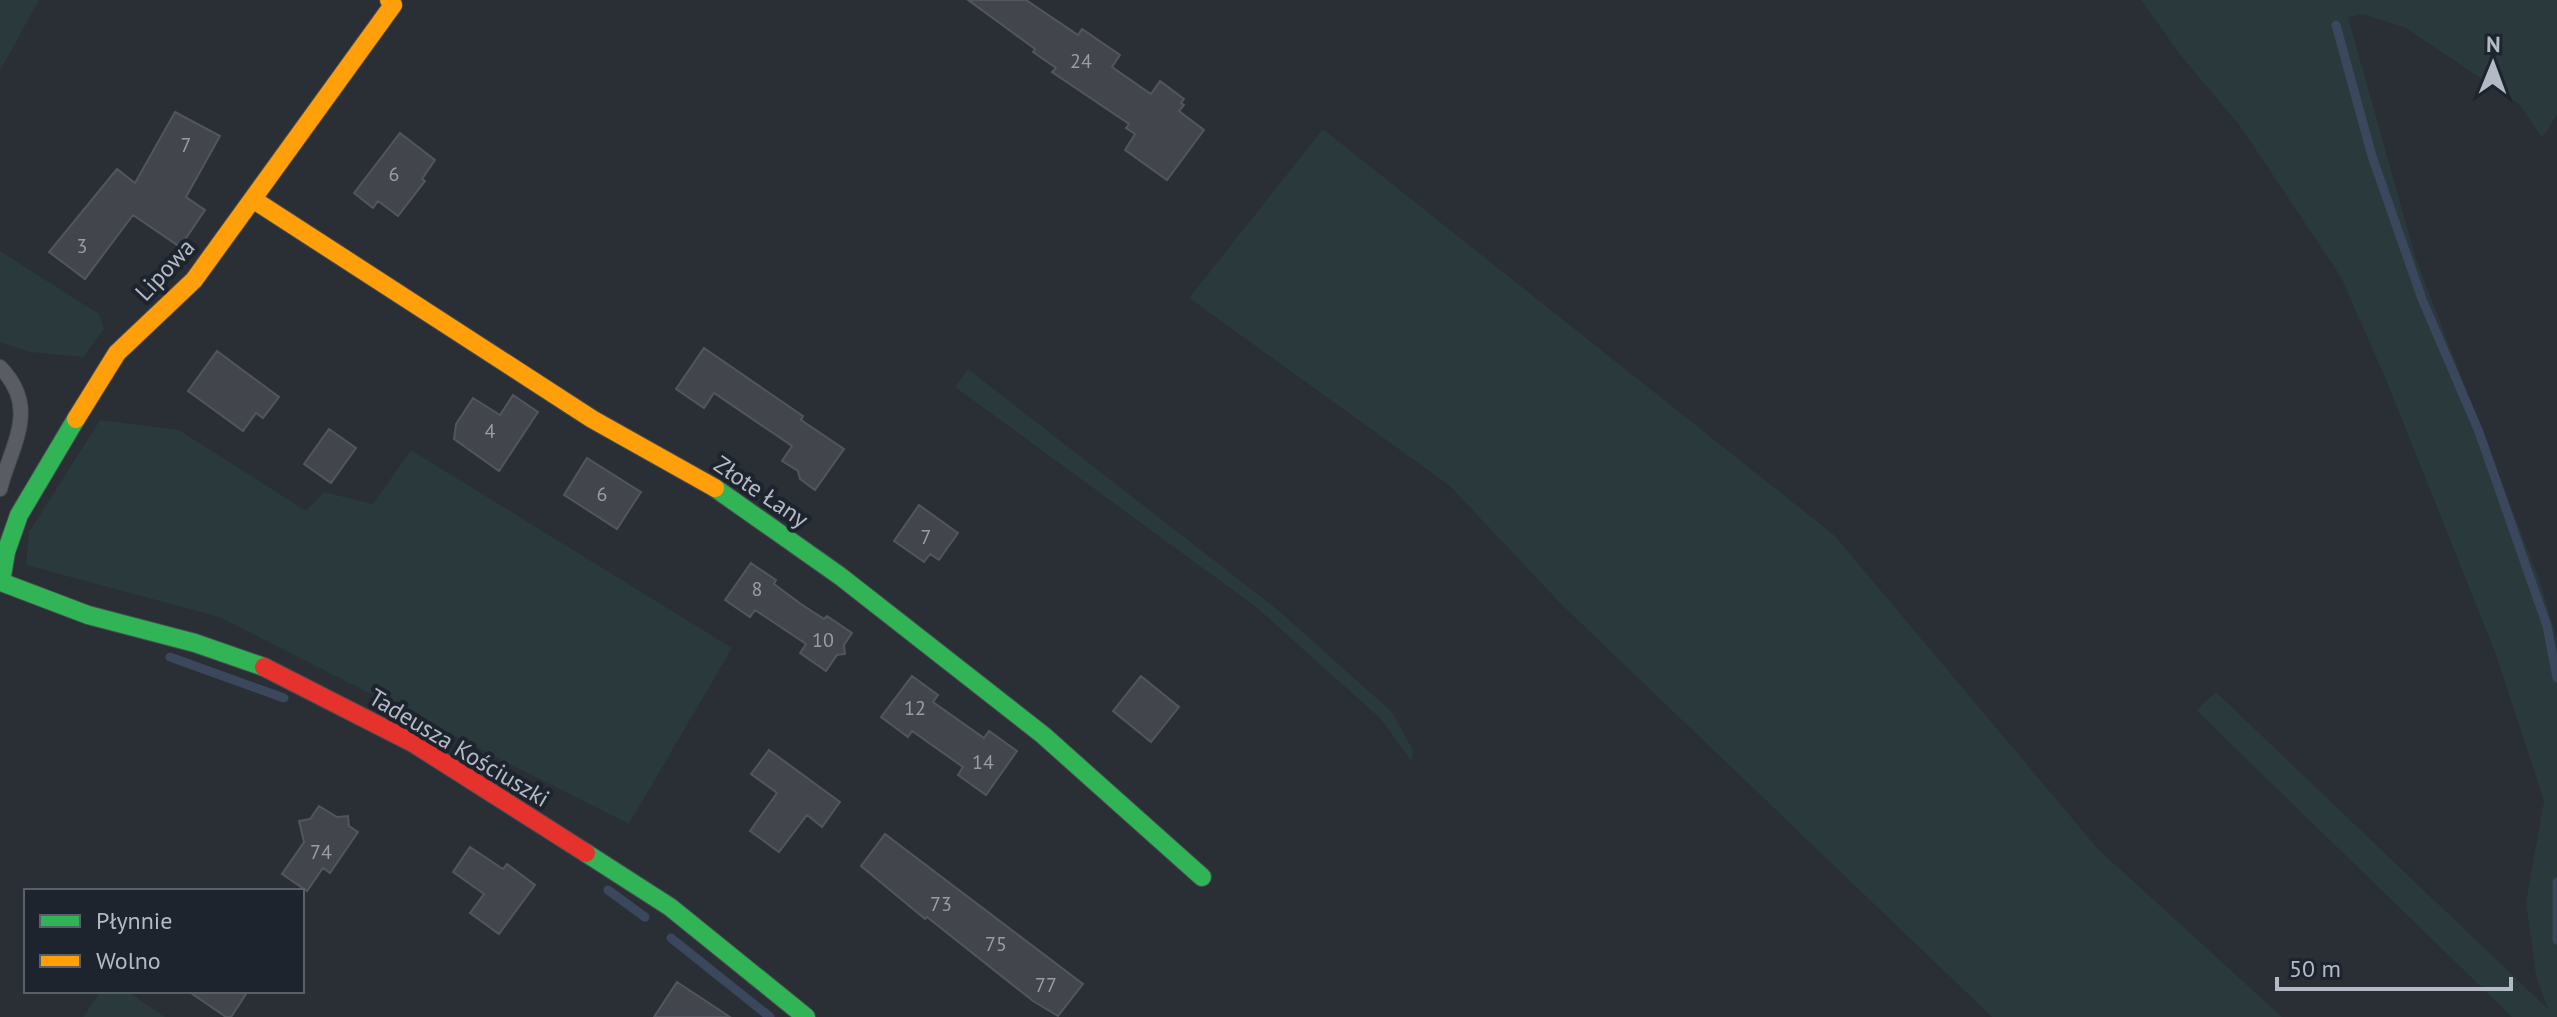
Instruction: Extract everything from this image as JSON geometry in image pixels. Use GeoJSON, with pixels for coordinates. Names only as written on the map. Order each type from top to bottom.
{"type":"FeatureCollection","features":[{"type":"Feature","properties":{"kind":"street","name":"Lipowa"},"geometry":{"type":"LineString","coordinates":[[1,580],[6,552],[19,515],[117,353],[194,280],[254,200],[391,2]]}},
{"type":"Feature","properties":{"kind":"street","name":"Złote Łany"},"geometry":{"type":"LineString","coordinates":[[254,200],[592,419],[728,495],[840,576],[1043,735],[1202,877]]}},
{"type":"Feature","properties":{"kind":"street","name":"Tadeusza Kościuszki"},"geometry":{"type":"LineString","coordinates":[[1,580],[88,615],[195,643],[256,663],[413,743],[670,907],[806,1017]]}},
{"type":"Feature","properties":{"kind":"lane"},"geometry":{"type":"LineString","coordinates":[[0,367],[16,384],[21,403],[20,430],[0,489]]}},
{"type":"Feature","properties":{"kind":"shaded area"},"geometry":{"type":"Polygon","coordinates":[[[0,0],[39,0],[0,71],[0,0]]]}},
{"type":"Feature","properties":{"kind":"shaded area"},"geometry":{"type":"Polygon","coordinates":[[[2141,0],[2557,0],[2557,115],[2542,138],[2520,105],[2406,28],[2363,14],[2348,17],[2416,259],[2539,579],[2557,639],[2557,1017],[2512,1017],[2196,710],[2216,692],[2548,1009],[2536,976],[2526,902],[2544,801],[2495,652],[2386,380],[2341,277],[2240,126],[2181,56],[2141,0]]]}},
{"type":"Feature","properties":{"kind":"shaded area"},"geometry":{"type":"Polygon","coordinates":[[[1323,129],[1834,535],[2098,849],[2282,1017],[1992,1017],[1562,605],[1450,486],[1189,298],[1323,129]]]}},
{"type":"Feature","properties":{"kind":"shaded area"},"geometry":{"type":"Polygon","coordinates":[[[0,251],[99,314],[104,329],[83,357],[30,352],[0,342],[0,251]]]}},
{"type":"Feature","properties":{"kind":"shaded area"},"geometry":{"type":"Polygon","coordinates":[[[968,369],[1278,610],[1392,712],[1413,750],[1412,762],[1381,719],[1256,607],[955,387],[968,369]]]}},
{"type":"Feature","properties":{"kind":"shaded area"},"geometry":{"type":"Polygon","coordinates":[[[100,420],[179,430],[306,511],[324,492],[373,504],[411,450],[732,648],[629,824],[219,617],[26,565],[29,532],[100,420]]]}},
{"type":"Feature","properties":{"kind":"shaded area"},"geometry":{"type":"Polygon","coordinates":[[[100,993],[130,993],[165,1017],[83,1017],[100,993]]]}},
{"type":"Feature","properties":{"kind":"building"},"geometry":{"type":"Polygon","coordinates":[[[968,0],[1026,0],[1078,35],[1082,29],[1120,55],[1112,67],[1151,94],[1160,81],[1184,99],[1179,111],[1204,130],[1167,180],[1125,150],[1135,134],[1126,128],[1129,124],[1052,72],[1056,68],[1033,52],[1035,49],[968,0]]]}},
{"type":"Feature","properties":{"kind":"building"},"geometry":{"type":"Polygon","coordinates":[[[175,112],[220,136],[186,197],[205,210],[180,247],[133,215],[85,279],[49,252],[117,169],[135,183],[175,112]]]}},
{"type":"Feature","properties":{"kind":"building"},"geometry":{"type":"Polygon","coordinates":[[[400,133],[435,160],[422,179],[425,181],[398,216],[378,201],[373,208],[354,193],[400,133]]]}},
{"type":"Feature","properties":{"kind":"building"},"geometry":{"type":"Polygon","coordinates":[[[704,348],[803,416],[801,420],[844,449],[815,490],[800,479],[798,471],[782,461],[792,446],[714,393],[704,408],[676,389],[704,348]]]}},
{"type":"Feature","properties":{"kind":"building"},"geometry":{"type":"Polygon","coordinates":[[[217,351],[279,397],[263,418],[256,413],[243,431],[188,391],[217,351]]]}},
{"type":"Feature","properties":{"kind":"building"},"geometry":{"type":"Polygon","coordinates":[[[513,395],[538,412],[499,471],[454,439],[456,424],[473,398],[500,415],[513,395]]]}},
{"type":"Feature","properties":{"kind":"building"},"geometry":{"type":"Polygon","coordinates":[[[329,429],[356,448],[331,483],[304,464],[329,429]]]}},
{"type":"Feature","properties":{"kind":"building"},"geometry":{"type":"Polygon","coordinates":[[[587,458],[641,492],[617,529],[564,495],[587,458]]]}},
{"type":"Feature","properties":{"kind":"building"},"geometry":{"type":"Polygon","coordinates":[[[919,505],[958,533],[939,560],[930,554],[924,562],[894,541],[919,505]]]}},
{"type":"Feature","properties":{"kind":"building"},"geometry":{"type":"Polygon","coordinates":[[[751,563],[776,580],[774,584],[801,604],[824,619],[827,616],[852,633],[844,645],[845,654],[837,655],[826,671],[800,653],[806,644],[755,610],[750,617],[725,600],[751,563]]]}},
{"type":"Feature","properties":{"kind":"building"},"geometry":{"type":"Polygon","coordinates":[[[912,676],[938,695],[933,702],[984,738],[989,731],[1017,751],[986,795],[958,775],[963,767],[912,731],[908,737],[881,717],[912,676]]]}},
{"type":"Feature","properties":{"kind":"building"},"geometry":{"type":"Polygon","coordinates":[[[1141,676],[1179,707],[1151,742],[1113,711],[1141,676]]]}},
{"type":"Feature","properties":{"kind":"building"},"geometry":{"type":"Polygon","coordinates":[[[769,750],[840,802],[822,827],[807,815],[779,852],[750,831],[777,793],[751,774],[769,750]]]}},
{"type":"Feature","properties":{"kind":"building"},"geometry":{"type":"Polygon","coordinates":[[[319,806],[337,817],[348,816],[349,826],[358,832],[330,873],[323,868],[307,891],[282,874],[304,842],[299,821],[310,819],[319,806]]]}},
{"type":"Feature","properties":{"kind":"building"},"geometry":{"type":"Polygon","coordinates":[[[885,834],[1083,984],[1058,1016],[1033,1001],[927,917],[925,919],[861,866],[885,834]]]}},
{"type":"Feature","properties":{"kind":"building"},"geometry":{"type":"Polygon","coordinates":[[[470,847],[503,869],[507,864],[535,885],[499,934],[470,913],[484,894],[453,872],[470,847]]]}},
{"type":"Feature","properties":{"kind":"building"},"geometry":{"type":"Polygon","coordinates":[[[677,982],[730,1017],[654,1017],[677,982]]]}},
{"type":"Feature","properties":{"kind":"building"},"geometry":{"type":"Polygon","coordinates":[[[191,993],[247,993],[231,1017],[226,1017],[191,993]]]}},
{"type":"Feature","properties":{"kind":"waterway"},"geometry":{"type":"LineString","coordinates":[[2336,25],[2372,156],[2422,299],[2479,432],[2547,626],[2557,678]]}},
{"type":"Feature","properties":{"kind":"waterway"},"geometry":{"type":"LineString","coordinates":[[170,657],[284,698]]}},
{"type":"Feature","properties":{"kind":"waterway"},"geometry":{"type":"LineString","coordinates":[[2557,882],[2557,940]]}},
{"type":"Feature","properties":{"kind":"waterway"},"geometry":{"type":"LineString","coordinates":[[608,890],[645,917]]}},
{"type":"Feature","properties":{"kind":"waterway"},"geometry":{"type":"LineString","coordinates":[[671,938],[770,1017]]}},
{"type":"Feature","properties":{"kind":"traffic: fast"},"geometry":{"type":"LineString","coordinates":[[76,419],[19,515],[6,552],[1,582],[88,615],[195,643],[264,667]]}},
{"type":"Feature","properties":{"kind":"traffic: fast"},"geometry":{"type":"LineString","coordinates":[[715,488],[840,576],[1043,735],[1202,877]]}},
{"type":"Feature","properties":{"kind":"traffic: fast"},"geometry":{"type":"LineString","coordinates":[[586,853],[670,907],[806,1017]]}},
{"type":"Feature","properties":{"kind":"traffic: slow"},"geometry":{"type":"LineString","coordinates":[[76,419],[117,353],[194,280],[393,5],[389,0]]}},
{"type":"Feature","properties":{"kind":"traffic: slow"},"geometry":{"type":"LineString","coordinates":[[254,200],[592,419],[715,488]]}},
{"type":"Feature","properties":{"kind":"traffic: jam"},"geometry":{"type":"LineString","coordinates":[[264,667],[413,743],[586,853]]}}]}
